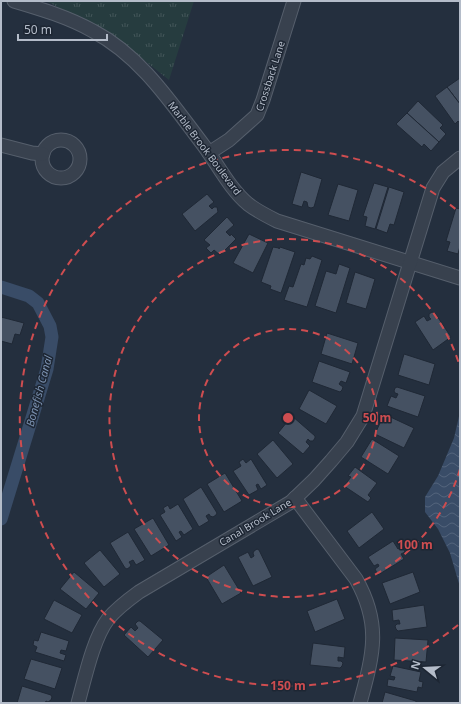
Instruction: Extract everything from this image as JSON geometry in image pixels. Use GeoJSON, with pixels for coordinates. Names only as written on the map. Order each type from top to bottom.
{"type":"FeatureCollection","features":[{"type":"Feature","properties":{"kind":"street","name":"Marble Brook Boulevard"},"geometry":{"type":"LineString","coordinates":[[14,1],[51,12],[73,21],[94,31],[117,46],[160,89],[209,153],[234,189],[248,204],[284,223],[460,278]]}},
{"type":"Feature","properties":{"kind":"street","name":"Crossback Lane"},"geometry":{"type":"LineString","coordinates":[[209,153],[229,140],[257,115],[264,100],[294,1]]}},
{"type":"Feature","properties":{"kind":"street"},"geometry":{"type":"LineString","coordinates":[[1,145],[43,154]]}},
{"type":"Feature","properties":{"kind":"street","name":"Canal Brook Lane"},"geometry":{"type":"LineString","coordinates":[[78,703],[97,641],[108,620],[120,606],[139,592],[291,502],[314,480],[346,442],[363,416],[433,188],[443,172],[460,158]]}},
{"type":"Feature","properties":{"kind":"street"},"geometry":{"type":"LineString","coordinates":[[295,498],[356,579],[364,592],[372,622],[373,651],[360,703]]}},
{"type":"Feature","properties":{"kind":"green space"},"geometry":{"type":"Polygon","coordinates":[[[46,1],[194,1],[169,80],[116,38],[46,1]]]}},
{"type":"Feature","properties":{"kind":"water"},"geometry":{"type":"Polygon","coordinates":[[[460,412],[460,587],[450,553],[438,529],[425,512],[425,497],[438,476],[454,438],[460,412]]]}},
{"type":"Feature","properties":{"kind":"building"},"geometry":{"type":"Polygon","coordinates":[[[460,78],[460,104],[447,87],[460,78]]]}},
{"type":"Feature","properties":{"kind":"building"},"geometry":{"type":"Polygon","coordinates":[[[447,87],[460,104],[460,123],[458,121],[455,124],[435,96],[447,87]]]}},
{"type":"Feature","properties":{"kind":"building"},"geometry":{"type":"Polygon","coordinates":[[[418,101],[443,125],[440,128],[446,134],[439,142],[407,113],[418,101]]]}},
{"type":"Feature","properties":{"kind":"building"},"geometry":{"type":"Polygon","coordinates":[[[407,113],[439,142],[431,151],[424,144],[422,147],[396,124],[407,113]]]}},
{"type":"Feature","properties":{"kind":"building"},"geometry":{"type":"Polygon","coordinates":[[[301,172],[322,179],[314,207],[311,208],[308,207],[307,202],[304,201],[302,207],[292,204],[301,172]]]}},
{"type":"Feature","properties":{"kind":"building"},"geometry":{"type":"Polygon","coordinates":[[[374,183],[388,187],[375,229],[365,226],[367,217],[363,216],[374,183]]]}},
{"type":"Feature","properties":{"kind":"building"},"geometry":{"type":"Polygon","coordinates":[[[338,184],[358,190],[349,221],[328,215],[338,184]]]}},
{"type":"Feature","properties":{"kind":"building"},"geometry":{"type":"Polygon","coordinates":[[[389,187],[404,192],[394,225],[390,224],[387,233],[376,229],[389,187]]]}},
{"type":"Feature","properties":{"kind":"building"},"geometry":{"type":"Polygon","coordinates":[[[207,194],[214,202],[209,206],[212,209],[217,207],[218,212],[195,231],[182,214],[207,194]]]}},
{"type":"Feature","properties":{"kind":"building"},"geometry":{"type":"Polygon","coordinates":[[[456,208],[460,209],[460,246],[458,254],[447,251],[450,242],[446,241],[456,208]]]}},
{"type":"Feature","properties":{"kind":"building"},"geometry":{"type":"Polygon","coordinates":[[[227,217],[234,225],[226,232],[230,236],[231,234],[236,239],[220,255],[214,250],[211,253],[206,248],[210,245],[204,240],[227,217]]]}},
{"type":"Feature","properties":{"kind":"building"},"geometry":{"type":"Polygon","coordinates":[[[249,234],[268,243],[253,273],[233,263],[249,234]]]}},
{"type":"Feature","properties":{"kind":"building"},"geometry":{"type":"Polygon","coordinates":[[[273,247],[279,249],[280,247],[295,252],[281,293],[270,289],[271,286],[261,282],[273,247]]]}},
{"type":"Feature","properties":{"kind":"building"},"geometry":{"type":"Polygon","coordinates":[[[312,256],[322,260],[307,307],[284,300],[289,286],[293,287],[301,264],[304,265],[306,258],[310,259],[312,256]]]}},
{"type":"Feature","properties":{"kind":"building"},"geometry":{"type":"Polygon","coordinates":[[[339,264],[350,268],[336,313],[315,306],[326,271],[336,274],[339,264]]]}},
{"type":"Feature","properties":{"kind":"building"},"geometry":{"type":"Polygon","coordinates":[[[355,272],[375,279],[366,309],[346,303],[355,272]]]}},
{"type":"Feature","properties":{"kind":"building"},"geometry":{"type":"Polygon","coordinates":[[[432,312],[435,313],[451,337],[433,350],[415,322],[424,316],[427,321],[431,319],[429,314],[432,312]]]}},
{"type":"Feature","properties":{"kind":"building"},"geometry":{"type":"Polygon","coordinates":[[[1,317],[24,323],[20,335],[15,334],[12,344],[1,341],[1,317]]]}},
{"type":"Feature","properties":{"kind":"building"},"geometry":{"type":"Polygon","coordinates":[[[327,333],[358,343],[352,364],[321,354],[327,333]]]}},
{"type":"Feature","properties":{"kind":"building"},"geometry":{"type":"Polygon","coordinates":[[[404,354],[435,364],[429,385],[398,375],[404,354]]]}},
{"type":"Feature","properties":{"kind":"building"},"geometry":{"type":"Polygon","coordinates":[[[319,361],[350,372],[346,383],[341,381],[339,384],[343,387],[340,392],[312,382],[319,361]]]}},
{"type":"Feature","properties":{"kind":"building"},"geometry":{"type":"Polygon","coordinates":[[[397,387],[425,396],[418,417],[387,406],[391,396],[396,398],[398,394],[394,391],[397,387]]]}},
{"type":"Feature","properties":{"kind":"building"},"geometry":{"type":"Polygon","coordinates":[[[309,390],[337,406],[326,424],[299,409],[309,390]]]}},
{"type":"Feature","properties":{"kind":"building"},"geometry":{"type":"Polygon","coordinates":[[[384,414],[414,428],[404,448],[375,434],[384,414]]]}},
{"type":"Feature","properties":{"kind":"building"},"geometry":{"type":"Polygon","coordinates":[[[292,416],[315,436],[313,441],[308,439],[306,442],[310,446],[303,454],[278,433],[292,416]]]}},
{"type":"Feature","properties":{"kind":"building"},"geometry":{"type":"Polygon","coordinates":[[[372,439],[399,456],[388,474],[361,457],[372,439]]]}},
{"type":"Feature","properties":{"kind":"building"},"geometry":{"type":"Polygon","coordinates":[[[273,440],[293,464],[277,478],[257,454],[273,440]]]}},
{"type":"Feature","properties":{"kind":"building"},"geometry":{"type":"Polygon","coordinates":[[[243,459],[246,463],[251,459],[267,485],[261,489],[258,484],[256,485],[258,490],[249,495],[233,471],[241,466],[239,462],[243,459]]]}},
{"type":"Feature","properties":{"kind":"building"},"geometry":{"type":"Polygon","coordinates":[[[355,467],[377,483],[368,495],[371,498],[368,502],[344,486],[351,477],[348,476],[355,467]]]}},
{"type":"Feature","properties":{"kind":"building"},"geometry":{"type":"Polygon","coordinates":[[[225,473],[242,501],[224,512],[207,484],[225,473]]]}},
{"type":"Feature","properties":{"kind":"building"},"geometry":{"type":"Polygon","coordinates":[[[201,487],[217,513],[213,517],[209,514],[206,516],[209,521],[199,527],[183,499],[201,487]]]}},
{"type":"Feature","properties":{"kind":"building"},"geometry":{"type":"Polygon","coordinates":[[[178,504],[193,529],[184,535],[181,531],[179,532],[182,537],[176,541],[160,515],[165,512],[163,508],[168,505],[170,509],[178,504]]]}},
{"type":"Feature","properties":{"kind":"building"},"geometry":{"type":"Polygon","coordinates":[[[372,512],[384,529],[359,548],[347,531],[372,512]]]}},
{"type":"Feature","properties":{"kind":"building"},"geometry":{"type":"Polygon","coordinates":[[[153,518],[169,545],[151,556],[134,529],[153,518]]]}},
{"type":"Feature","properties":{"kind":"building"},"geometry":{"type":"Polygon","coordinates":[[[128,532],[145,560],[136,565],[133,560],[129,562],[131,565],[127,569],[110,543],[128,532]]]}},
{"type":"Feature","properties":{"kind":"building"},"geometry":{"type":"Polygon","coordinates":[[[393,541],[398,549],[402,547],[405,552],[401,554],[404,559],[378,575],[375,569],[379,566],[378,564],[374,566],[368,557],[393,541]]]}},
{"type":"Feature","properties":{"kind":"building"},"geometry":{"type":"Polygon","coordinates":[[[257,549],[259,550],[272,577],[253,586],[238,557],[248,552],[251,558],[254,556],[254,551],[257,549]]]}},
{"type":"Feature","properties":{"kind":"building"},"geometry":{"type":"Polygon","coordinates":[[[100,550],[120,574],[104,587],[84,563],[100,550]]]}},
{"type":"Feature","properties":{"kind":"building"},"geometry":{"type":"Polygon","coordinates":[[[224,565],[241,593],[222,604],[206,577],[224,565]]]}},
{"type":"Feature","properties":{"kind":"building"},"geometry":{"type":"Polygon","coordinates":[[[74,572],[99,593],[86,609],[60,589],[74,572]]]}},
{"type":"Feature","properties":{"kind":"building"},"geometry":{"type":"Polygon","coordinates":[[[413,572],[420,592],[390,604],[382,583],[413,572]]]}},
{"type":"Feature","properties":{"kind":"building"},"geometry":{"type":"Polygon","coordinates":[[[337,599],[345,619],[315,632],[307,611],[337,599]]]}},
{"type":"Feature","properties":{"kind":"building"},"geometry":{"type":"Polygon","coordinates":[[[54,600],[82,615],[72,633],[44,619],[54,600]]]}},
{"type":"Feature","properties":{"kind":"building"},"geometry":{"type":"Polygon","coordinates":[[[424,605],[427,627],[398,631],[396,629],[395,626],[400,624],[399,620],[393,621],[392,610],[424,605]]]}},
{"type":"Feature","properties":{"kind":"building"},"geometry":{"type":"Polygon","coordinates":[[[140,621],[163,640],[148,657],[124,635],[131,627],[135,631],[138,628],[135,624],[140,621]]]}},
{"type":"Feature","properties":{"kind":"building"},"geometry":{"type":"Polygon","coordinates":[[[41,632],[69,641],[66,651],[61,650],[60,653],[66,655],[64,661],[35,652],[37,647],[33,645],[34,640],[38,641],[41,632]]]}},
{"type":"Feature","properties":{"kind":"building"},"geometry":{"type":"Polygon","coordinates":[[[395,638],[428,640],[426,662],[394,660],[395,638]]]}},
{"type":"Feature","properties":{"kind":"building"},"geometry":{"type":"Polygon","coordinates":[[[313,643],[345,647],[344,658],[338,657],[338,661],[343,663],[342,666],[340,668],[310,665],[313,643]]]}},
{"type":"Feature","properties":{"kind":"building"},"geometry":{"type":"Polygon","coordinates":[[[31,659],[62,668],[55,689],[24,679],[31,659]]]}},
{"type":"Feature","properties":{"kind":"building"},"geometry":{"type":"Polygon","coordinates":[[[393,666],[421,672],[419,681],[423,682],[422,688],[418,687],[417,692],[387,686],[388,679],[394,680],[395,677],[390,676],[393,666]]]}},
{"type":"Feature","properties":{"kind":"building"},"geometry":{"type":"Polygon","coordinates":[[[22,686],[51,695],[51,700],[48,702],[46,701],[45,703],[17,703],[22,686]]]}},
{"type":"Feature","properties":{"kind":"building"},"geometry":{"type":"Polygon","coordinates":[[[385,692],[416,701],[416,703],[382,703],[385,692]]]}},
{"type":"Feature","properties":{"kind":"waterway","name":"Bonefish Canal"},"geometry":{"type":"LineString","coordinates":[[1,287],[29,296],[38,303],[50,326],[52,337],[47,369],[1,519]]}}]}
